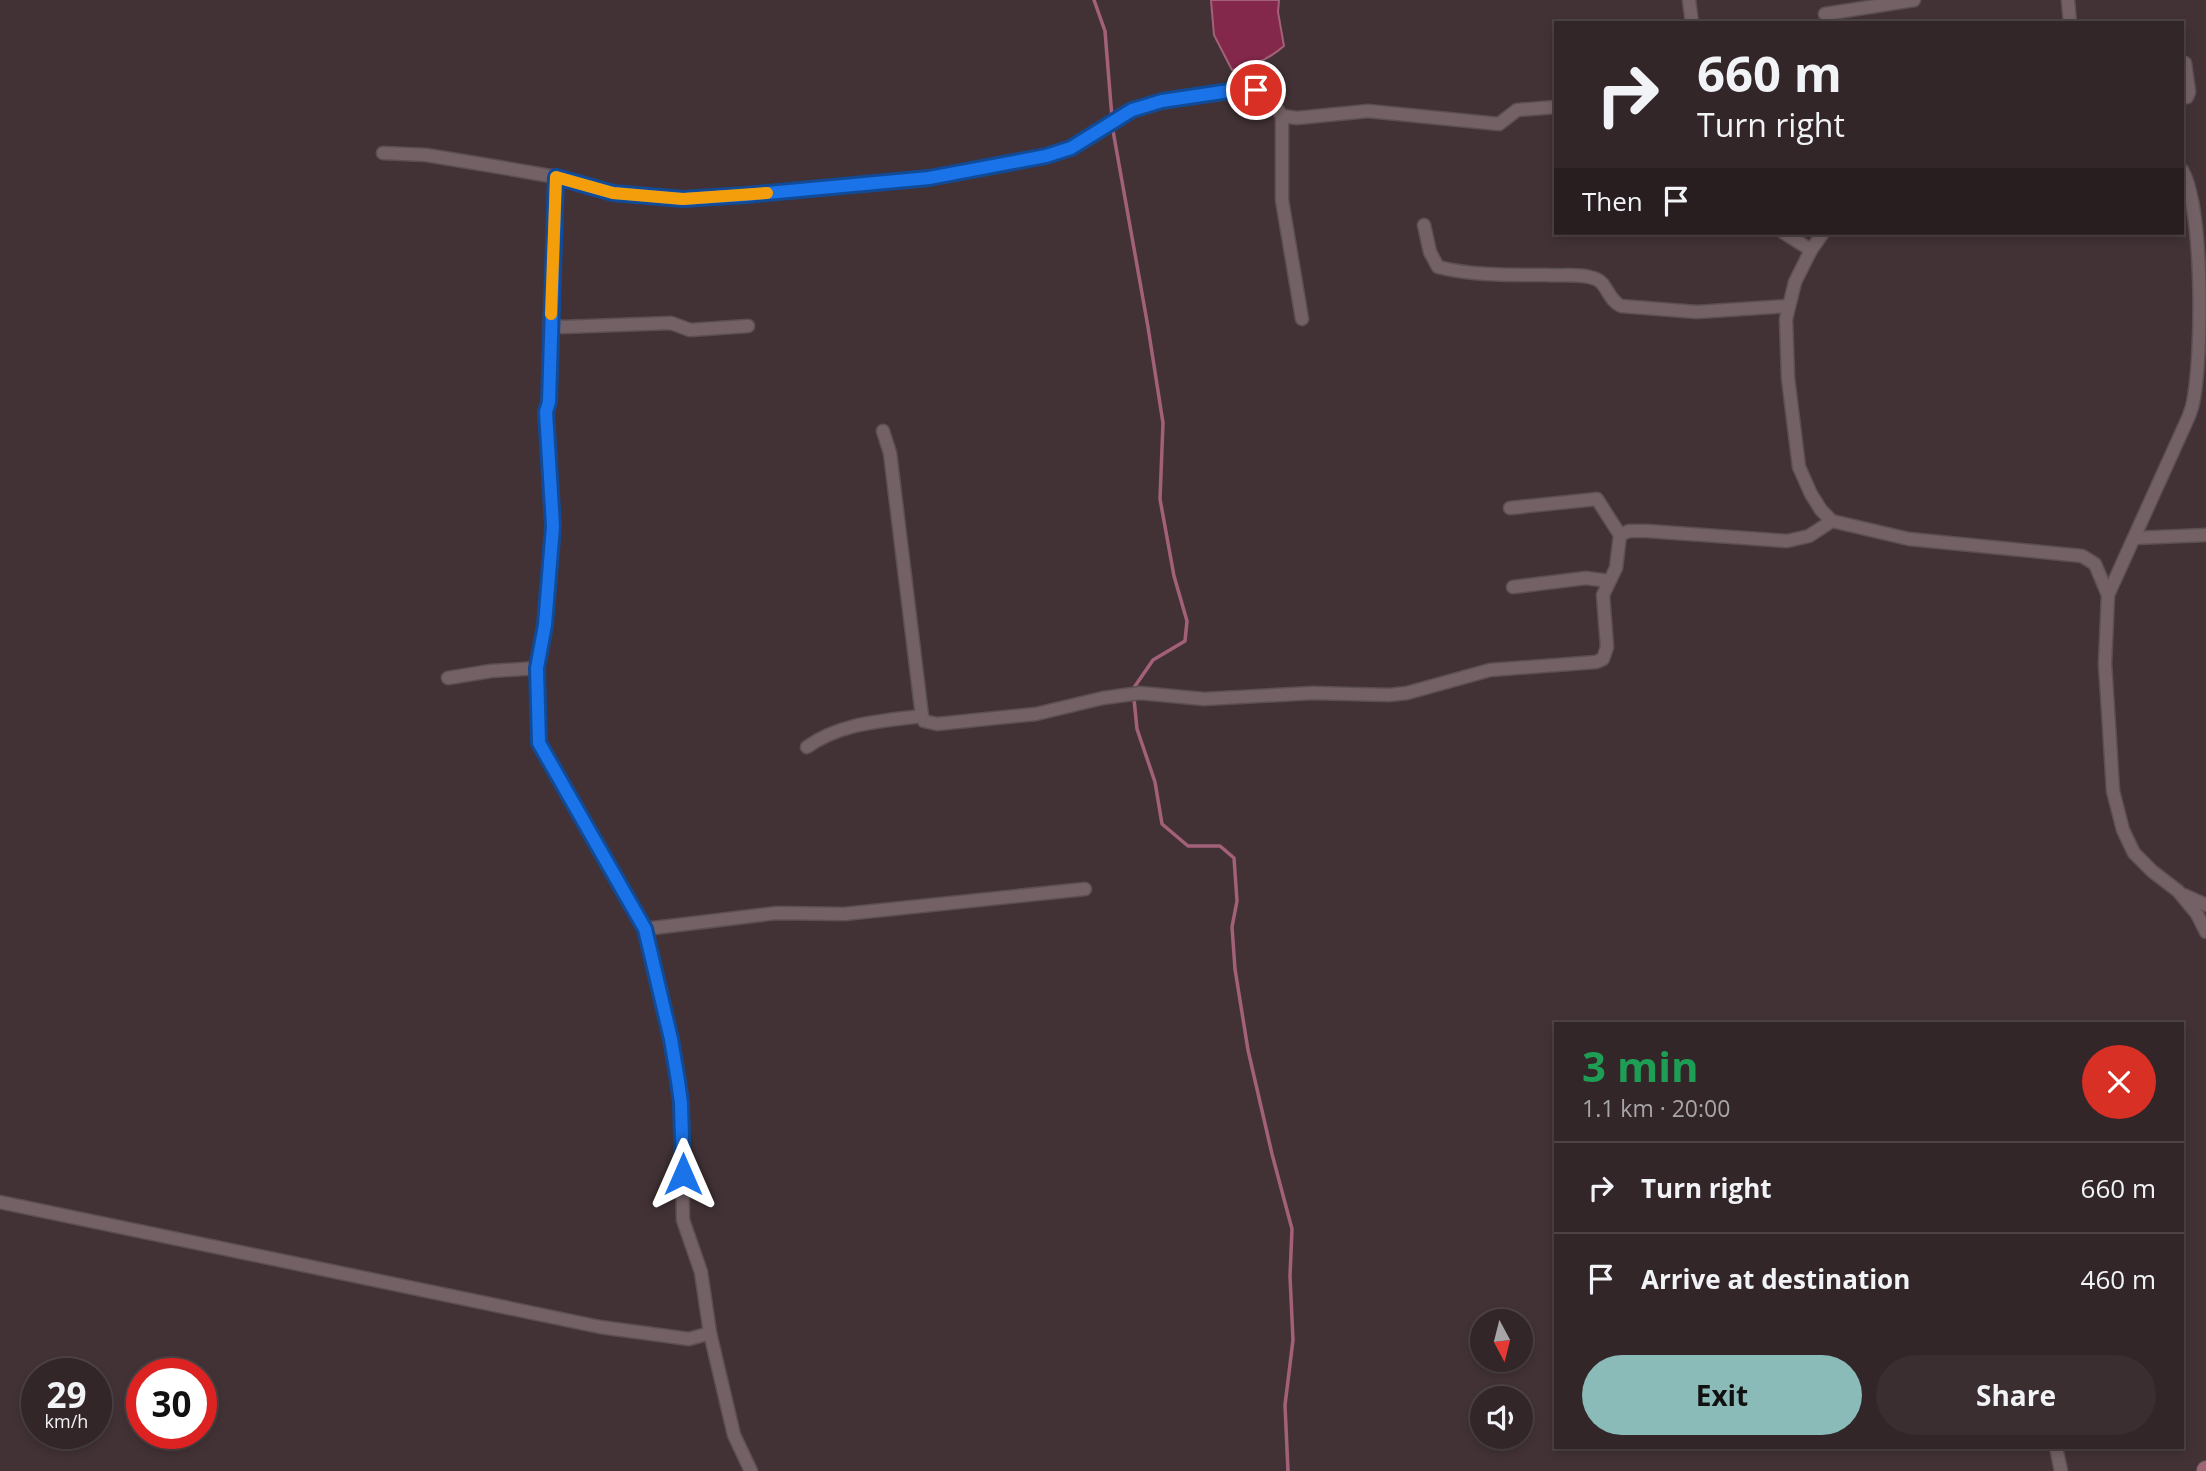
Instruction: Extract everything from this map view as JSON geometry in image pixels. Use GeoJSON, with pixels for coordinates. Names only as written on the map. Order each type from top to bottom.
{"type":"FeatureCollection","features":[{"type":"Feature","properties":{"kind":"street"},"geometry":{"type":"LineString","coordinates":[[1689,0],[1692,21]]}},
{"type":"Feature","properties":{"kind":"street"},"geometry":{"type":"LineString","coordinates":[[1825,14],[1913,0]]}},
{"type":"Feature","properties":{"kind":"street"},"geometry":{"type":"LineString","coordinates":[[2068,0],[2070,21]]}},
{"type":"Feature","properties":{"kind":"street"},"geometry":{"type":"LineString","coordinates":[[2184,98],[2189,92],[2185,63]]}},
{"type":"Feature","properties":{"kind":"street"},"geometry":{"type":"LineString","coordinates":[[383,153],[426,155],[556,177],[613,193],[683,199],[746,195],[929,178],[1046,156],[1071,148],[1132,110],[1162,101],[1236,90],[1256,90],[1267,94],[1282,116],[1282,200],[1301,319]]}},
{"type":"Feature","properties":{"kind":"street"},"geometry":{"type":"LineString","coordinates":[[1282,116],[1297,118],[1368,111],[1499,124],[1517,110],[1554,107]]}},
{"type":"Feature","properties":{"kind":"street"},"geometry":{"type":"LineString","coordinates":[[2184,176],[2193,202],[2199,294],[2198,352],[2192,406],[2108,595],[2105,664],[2113,791],[2123,830],[2134,853],[2152,871],[2178,891],[2206,905]]}},
{"type":"Feature","properties":{"kind":"street"},"geometry":{"type":"LineString","coordinates":[[556,177],[549,402],[546,412],[553,526],[545,625],[537,668],[539,743],[645,929],[671,1039],[681,1103],[684,1220],[701,1272],[710,1333],[734,1435],[751,1471]]}},
{"type":"Feature","properties":{"kind":"street"},"geometry":{"type":"LineString","coordinates":[[1424,226],[1430,252],[1438,267],[1450,270],[1482,275],[1594,278],[1600,281],[1611,299],[1621,306],[1697,312],[1788,306]]}},
{"type":"Feature","properties":{"kind":"street"},"geometry":{"type":"LineString","coordinates":[[1787,235],[1811,250]]}},
{"type":"Feature","properties":{"kind":"street"},"geometry":{"type":"LineString","coordinates":[[1822,235],[1795,282],[1786,319],[1788,378],[1799,467],[1821,510],[1832,521],[1909,539],[2082,556],[2095,564],[2108,595]]}},
{"type":"Feature","properties":{"kind":"street"},"geometry":{"type":"LineString","coordinates":[[551,323],[562,327],[671,323],[690,330],[748,326]]}},
{"type":"Feature","properties":{"kind":"street"},"geometry":{"type":"LineString","coordinates":[[883,431],[890,453],[922,716],[924,721],[937,724],[1036,714],[1103,698],[1140,694],[1204,699],[1313,693],[1389,695],[1490,670],[1596,662],[1603,659],[1607,648],[1603,595],[1616,568],[1620,536],[1597,499],[1510,508]]}},
{"type":"Feature","properties":{"kind":"street"},"geometry":{"type":"LineString","coordinates":[[1620,536],[1629,531],[1647,531],[1787,541],[1809,536],[1832,521]]}},
{"type":"Feature","properties":{"kind":"street"},"geometry":{"type":"LineString","coordinates":[[2134,538],[2206,535]]}},
{"type":"Feature","properties":{"kind":"street"},"geometry":{"type":"LineString","coordinates":[[1513,587],[1586,578],[1609,581]]}},
{"type":"Feature","properties":{"kind":"street"},"geometry":{"type":"LineString","coordinates":[[448,678],[491,671],[537,668]]}},
{"type":"Feature","properties":{"kind":"street"},"geometry":{"type":"LineString","coordinates":[[807,747],[839,730],[922,716]]}},
{"type":"Feature","properties":{"kind":"street"},"geometry":{"type":"LineString","coordinates":[[645,929],[777,913],[844,914],[1085,889]]}},
{"type":"Feature","properties":{"kind":"street"},"geometry":{"type":"LineString","coordinates":[[2178,891],[2197,914],[2206,932]]}},
{"type":"Feature","properties":{"kind":"street"},"geometry":{"type":"LineString","coordinates":[[0,1202],[600,1327],[689,1339],[710,1333]]}},
{"type":"Feature","properties":{"kind":"street"},"geometry":{"type":"LineString","coordinates":[[2056,1449],[2061,1471]]}},
{"type":"Feature","properties":{"kind":"shaded area"},"geometry":{"type":"Polygon","coordinates":[[[1211,0],[1279,0],[1278,12],[1284,46],[1260,62],[1232,70],[1214,35],[1211,0]]]}},
{"type":"Feature","properties":{"kind":"waterway"},"geometry":{"type":"LineString","coordinates":[[1094,0],[1105,31],[1112,118]]}},
{"type":"Feature","properties":{"kind":"waterway"},"geometry":{"type":"LineString","coordinates":[[1112,125],[1163,423],[1160,499],[1174,576],[1187,621],[1185,641],[1153,660],[1133,689],[1137,729],[1155,782],[1162,824],[1188,846],[1220,846],[1234,858],[1237,901],[1232,927],[1235,969],[1248,1050],[1292,1229],[1290,1276],[1293,1340],[1285,1405],[1288,1471]]}},
{"type":"Feature","properties":{"kind":"slow traffic"},"geometry":{"type":"LineString","coordinates":[[551,314],[556,177],[613,193],[683,199],[767,193]]}},
{"type":"Feature","properties":{"kind":"route"},"geometry":{"type":"LineString","coordinates":[[683,1174],[684,1151],[678,1081],[645,929],[539,743],[537,668],[545,625],[553,526],[546,412],[549,402],[556,177],[613,193],[683,199],[929,178],[1046,156],[1071,148],[1132,110],[1162,101],[1236,90],[1256,90]]}}]}
